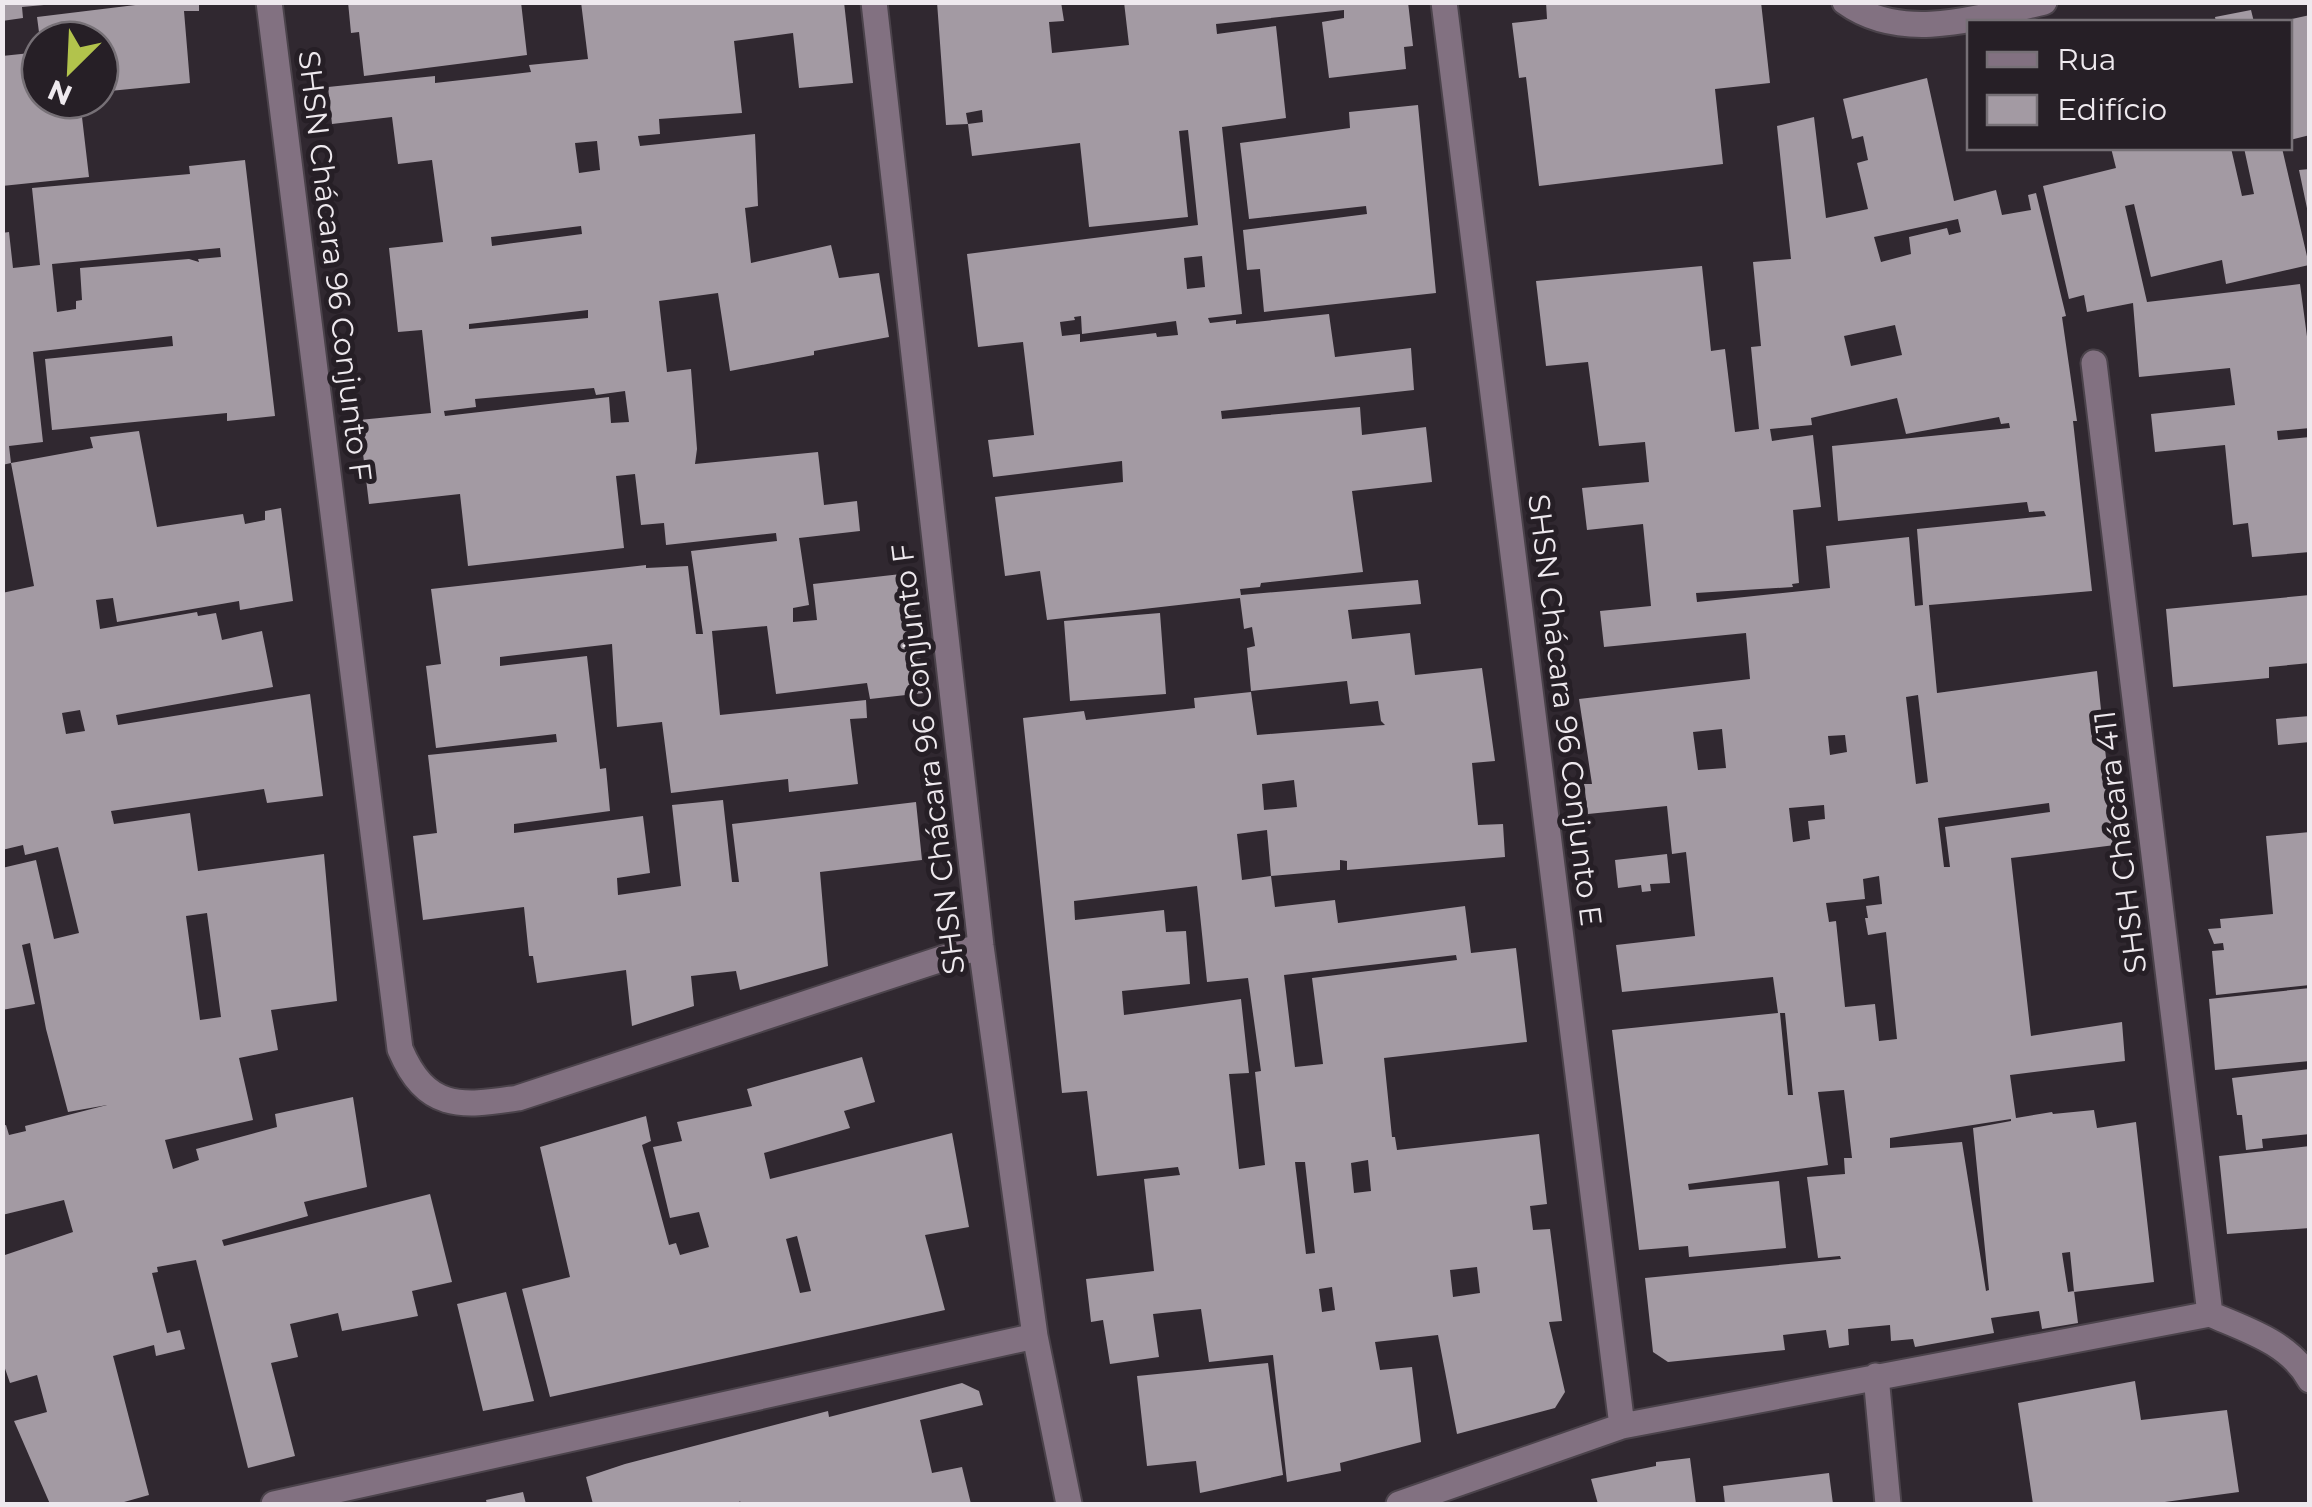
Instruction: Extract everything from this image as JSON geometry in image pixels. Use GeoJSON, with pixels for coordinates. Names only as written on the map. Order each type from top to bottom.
{"type":"FeatureCollection","features":[{"type":"Feature","properties":{"kind":"street","name":"SHSN Chácara 96 Conjunto F"},"geometry":{"type":"LineString","coordinates":[[269,2],[400,1050],[410,1073],[425,1090],[451,1102],[477,1104],[518,1098],[981,946]]}},
{"type":"Feature","properties":{"kind":"street","name":"SHSN Chácara 96 Conjunto F"},"geometry":{"type":"LineString","coordinates":[[874,2],[981,946],[1034,1336],[1068,1504]]}},
{"type":"Feature","properties":{"kind":"street","name":"SHSN Chácara 96 Conjunto E"},"geometry":{"type":"LineString","coordinates":[[1444,2],[1622,1426]]}},
{"type":"Feature","properties":{"kind":"street"},"geometry":{"type":"LineString","coordinates":[[1845,2],[1854,10],[1898,22],[1948,24],[2044,2]]}},
{"type":"Feature","properties":{"kind":"street","name":"SHSH Chácara 411"},"geometry":{"type":"LineString","coordinates":[[2094,363],[2210,1314]]}},
{"type":"Feature","properties":{"kind":"street"},"geometry":{"type":"LineString","coordinates":[[1399,1504],[1436,1498],[1622,1426],[2210,1314],[2272,1342],[2310,1380]]}},
{"type":"Feature","properties":{"kind":"street"},"geometry":{"type":"LineString","coordinates":[[274,1504],[1034,1336]]}},
{"type":"Feature","properties":{"kind":"street"},"geometry":{"type":"LineString","coordinates":[[1876,1376],[1888,1504]]}},
{"type":"Feature","properties":{"kind":"building"},"geometry":{"type":"Polygon","coordinates":[[[2,2],[44,5],[22,7],[23,18],[2,21],[2,2]]]}},
{"type":"Feature","properties":{"kind":"building"},"geometry":{"type":"Polygon","coordinates":[[[160,2],[199,2],[199,11],[184,11],[190,83],[120,90],[120,20],[37,17],[160,2]]]}},
{"type":"Feature","properties":{"kind":"building"},"geometry":{"type":"Polygon","coordinates":[[[348,2],[521,2],[527,55],[364,76],[359,32],[351,33],[348,2]]]}},
{"type":"Feature","properties":{"kind":"building"},"geometry":{"type":"Polygon","coordinates":[[[581,2],[844,2],[853,83],[799,88],[793,33],[734,41],[742,113],[659,119],[660,134],[638,136],[640,146],[755,134],[758,206],[745,208],[751,263],[831,245],[839,278],[879,273],[889,337],[730,371],[718,293],[659,301],[667,372],[691,369],[695,464],[818,452],[824,505],[857,501],[860,531],[799,538],[809,605],[793,608],[793,622],[817,620],[813,584],[901,574],[906,609],[915,608],[924,693],[870,699],[867,683],[776,694],[767,626],[712,631],[720,715],[866,700],[867,718],[850,719],[858,784],[789,792],[788,779],[671,793],[662,722],[617,727],[612,644],[500,657],[500,666],[587,656],[600,769],[606,768],[610,811],[514,824],[514,833],[643,816],[650,873],[617,878],[618,895],[681,886],[672,805],[723,800],[732,882],[739,882],[732,824],[916,802],[922,860],[820,872],[828,966],[740,990],[736,971],[691,976],[694,1006],[632,1026],[626,970],[537,983],[533,956],[529,956],[524,907],[423,920],[413,836],[437,833],[428,755],[557,742],[556,734],[436,748],[426,666],[441,664],[431,589],[646,565],[688,566],[696,634],[703,634],[691,551],[777,541],[776,533],[666,545],[664,523],[641,525],[635,474],[616,476],[624,548],[468,566],[460,494],[369,504],[359,420],[431,413],[422,330],[398,332],[389,248],[443,242],[432,160],[398,164],[392,117],[332,124],[328,87],[435,76],[435,83],[531,72],[529,65],[588,59],[581,2]],[[597,141],[575,143],[579,173],[600,170],[597,141]],[[581,226],[491,237],[492,246],[582,234],[581,226]],[[588,310],[469,324],[469,329],[588,318],[588,310]],[[594,388],[475,399],[476,407],[444,411],[445,416],[609,397],[611,423],[629,422],[625,391],[596,395],[594,388]]]}},
{"type":"Feature","properties":{"kind":"building"},"geometry":{"type":"Polygon","coordinates":[[[937,2],[1061,2],[1064,21],[1049,22],[1052,53],[1129,45],[1124,2],[1408,2],[1413,46],[1404,47],[1406,69],[1329,78],[1322,22],[1344,18],[1344,10],[1216,24],[1217,34],[1276,26],[1286,118],[1222,127],[1242,314],[1208,318],[1210,323],[1236,320],[1236,324],[1329,314],[1335,357],[1411,348],[1414,390],[1221,411],[1222,419],[1360,407],[1362,435],[1426,427],[1432,482],[1352,491],[1363,572],[1261,583],[1260,587],[1240,589],[1241,595],[1418,580],[1421,604],[1348,610],[1352,639],[1410,633],[1415,675],[1482,668],[1495,761],[1472,763],[1478,825],[1503,824],[1505,857],[1347,870],[1347,861],[1340,860],[1340,870],[1271,876],[1275,907],[1335,900],[1338,923],[1465,906],[1471,953],[1516,948],[1527,1042],[1384,1058],[1392,1137],[1397,1150],[1539,1134],[1547,1204],[1530,1206],[1533,1230],[1550,1229],[1562,1321],[1549,1322],[1565,1392],[1555,1408],[1457,1434],[1438,1335],[1375,1342],[1380,1370],[1412,1367],[1421,1442],[1340,1463],[1341,1471],[1287,1482],[1273,1355],[1209,1362],[1201,1309],[1153,1314],[1159,1357],[1110,1364],[1103,1320],[1091,1322],[1086,1279],[1154,1271],[1144,1179],[1180,1175],[1178,1167],[1097,1176],[1087,1091],[1062,1093],[1023,718],[1084,711],[1086,720],[1195,708],[1194,698],[1251,692],[1257,735],[1385,725],[1378,701],[1350,704],[1347,681],[1251,691],[1247,648],[1255,646],[1252,627],[1244,629],[1240,598],[1047,620],[1040,571],[1005,576],[995,497],[1123,482],[1122,461],[993,477],[988,440],[1034,435],[1023,342],[978,347],[967,254],[1198,225],[1188,130],[1179,131],[1188,217],[1089,227],[1080,143],[972,156],[968,124],[946,125],[937,2]],[[982,110],[966,113],[968,124],[983,122],[982,110]],[[1202,256],[1184,258],[1187,289],[1205,287],[1202,256]],[[1081,316],[1074,317],[1075,320],[1060,322],[1062,336],[1080,334],[1080,342],[1156,333],[1157,337],[1178,335],[1176,321],[1082,334],[1081,316]],[[1294,780],[1262,784],[1264,810],[1297,807],[1294,780]],[[1267,830],[1237,834],[1242,880],[1271,876],[1267,830]],[[1197,886],[1074,901],[1075,920],[1164,910],[1166,932],[1186,931],[1190,984],[1122,991],[1124,1015],[1241,999],[1249,1073],[1229,1074],[1239,1169],[1265,1165],[1255,1072],[1261,1071],[1248,978],[1207,982],[1197,886]],[[1456,955],[1284,975],[1295,1067],[1323,1064],[1312,978],[1457,960],[1456,955]],[[1368,1160],[1351,1163],[1354,1193],[1371,1191],[1368,1160]],[[1295,1162],[1306,1254],[1315,1253],[1305,1162],[1295,1162]],[[1477,1267],[1450,1270],[1453,1297],[1480,1293],[1477,1267]],[[1332,1287],[1319,1289],[1322,1312],[1335,1310],[1332,1287]]]}},
{"type":"Feature","properties":{"kind":"building"},"geometry":{"type":"Polygon","coordinates":[[[1546,2],[1761,2],[1770,83],[1715,89],[1723,164],[1539,186],[1526,77],[1519,78],[1512,23],[1547,19],[1546,2]]]}},
{"type":"Feature","properties":{"kind":"building"},"geometry":{"type":"Polygon","coordinates":[[[2251,10],[2254,20],[2216,20],[2215,17],[2251,10]]]}},
{"type":"Feature","properties":{"kind":"building"},"geometry":{"type":"Polygon","coordinates":[[[2310,15],[2310,135],[2292,140],[2292,20],[2287,20],[2310,15]]]}},
{"type":"Feature","properties":{"kind":"building"},"geometry":{"type":"Polygon","coordinates":[[[20,54],[20,120],[82,120],[89,177],[2,186],[2,56],[20,54]]]}},
{"type":"Feature","properties":{"kind":"building"},"geometry":{"type":"Polygon","coordinates":[[[1927,78],[1954,201],[1996,190],[2002,215],[2031,210],[2028,195],[2036,193],[2066,316],[2062,317],[2077,421],[2073,421],[2092,591],[1929,605],[1937,693],[2097,671],[2115,845],[2011,858],[2031,1036],[2122,1022],[2125,1061],[2010,1075],[2016,1118],[2094,1110],[2097,1128],[2136,1122],[2154,1282],[2074,1292],[2078,1323],[2042,1329],[2039,1311],[1991,1318],[1994,1333],[1915,1347],[1913,1339],[1891,1341],[1890,1325],[1848,1329],[1849,1345],[1829,1348],[1826,1330],[1783,1335],[1785,1350],[1668,1362],[1653,1352],[1645,1278],[1841,1259],[1818,1258],[1807,1177],[1845,1174],[1844,1158],[1852,1158],[1844,1090],[1818,1092],[1828,1165],[1688,1184],[1689,1190],[1779,1181],[1786,1248],[1689,1257],[1688,1246],[1639,1250],[1612,1030],[1778,1013],[1773,977],[1622,992],[1616,945],[1695,936],[1686,852],[1672,854],[1667,806],[1588,814],[1584,784],[1592,784],[1579,699],[1750,679],[1746,633],[1604,647],[1600,611],[1651,606],[1643,524],[1587,530],[1582,488],[1649,482],[1645,442],[1599,446],[1588,362],[1546,366],[1536,281],[1702,266],[1711,351],[1725,349],[1735,432],[1759,429],[1751,347],[1761,346],[1753,262],[1791,259],[1777,126],[1814,117],[1826,218],[1868,209],[1857,163],[1868,160],[1863,136],[1852,139],[1843,99],[1927,78]],[[1958,219],[1874,237],[1881,262],[1911,254],[1909,237],[1947,228],[1949,235],[1961,232],[1958,219]],[[1895,325],[1844,336],[1851,366],[1902,355],[1895,325]],[[1897,398],[1811,418],[1812,425],[1770,429],[1772,441],[1813,435],[1821,507],[1793,510],[1799,583],[1792,584],[1793,587],[1696,593],[1697,602],[1830,588],[1826,546],[1909,537],[1915,606],[1923,605],[1917,529],[2046,516],[2044,511],[2029,512],[2027,502],[1838,521],[1832,446],[2010,428],[2009,423],[2001,424],[1999,417],[1906,434],[1897,398]],[[1918,695],[1906,697],[1916,784],[1928,782],[1918,695]],[[1722,729],[1693,732],[1698,770],[1726,768],[1722,729]],[[1845,735],[1828,736],[1830,755],[1847,752],[1845,735]],[[2049,803],[1938,818],[1944,867],[1950,867],[1945,827],[2050,812],[2049,803]],[[1824,805],[1789,808],[1793,842],[1810,839],[1808,821],[1825,819],[1824,805]],[[1879,876],[1863,879],[1865,899],[1826,903],[1829,922],[1836,921],[1845,1007],[1875,1004],[1879,1041],[1897,1039],[1886,932],[1868,935],[1865,918],[1866,906],[1882,904],[1879,876]],[[1780,1013],[1788,1095],[1793,1095],[1785,1013],[1780,1013]],[[2011,1119],[1890,1138],[1890,1148],[1962,1142],[1986,1291],[1989,1290],[1973,1128],[2011,1119]],[[2070,1252],[2062,1253],[2068,1292],[2074,1291],[2070,1252]]]}},
{"type":"Feature","properties":{"kind":"building"},"geometry":{"type":"Polygon","coordinates":[[[1418,105],[1436,293],[1264,312],[1260,269],[1247,270],[1243,230],[1367,214],[1366,206],[1249,219],[1240,143],[1350,128],[1349,112],[1418,105]]]}},
{"type":"Feature","properties":{"kind":"building"},"geometry":{"type":"Polygon","coordinates":[[[2112,150],[2231,150],[2242,196],[2254,194],[2244,150],[2282,150],[2309,265],[2226,284],[2222,260],[2151,277],[2134,204],[2125,206],[2147,302],[2300,284],[2310,359],[2310,428],[2277,431],[2278,440],[2310,437],[2310,552],[2252,557],[2248,523],[2233,525],[2225,445],[2155,452],[2151,414],[2235,405],[2230,368],[2139,377],[2133,303],[2087,312],[2084,295],[2069,299],[2043,186],[2116,168],[2112,150]]]}},
{"type":"Feature","properties":{"kind":"building"},"geometry":{"type":"Polygon","coordinates":[[[245,160],[275,416],[227,421],[227,413],[52,430],[45,359],[173,346],[172,336],[33,352],[43,442],[9,446],[11,463],[2,465],[2,233],[9,232],[13,268],[40,265],[32,188],[190,174],[189,166],[245,160]],[[220,248],[52,264],[57,312],[76,309],[76,301],[82,300],[80,268],[189,259],[199,262],[198,259],[221,257],[220,248]]]}},
{"type":"Feature","properties":{"kind":"building"},"geometry":{"type":"Polygon","coordinates":[[[2310,169],[2310,213],[2308,213],[2299,170],[2310,169]]]}},
{"type":"Feature","properties":{"kind":"building"},"geometry":{"type":"Polygon","coordinates":[[[139,431],[157,527],[243,514],[245,524],[265,520],[265,511],[281,508],[293,601],[240,610],[239,601],[117,622],[113,598],[96,600],[100,629],[197,612],[198,616],[216,613],[222,640],[262,631],[273,687],[116,715],[118,725],[310,694],[323,796],[267,803],[264,789],[111,811],[114,824],[190,813],[198,871],[324,854],[337,1001],[271,1010],[278,1050],[239,1058],[253,1120],[165,1140],[173,1169],[199,1160],[196,1149],[277,1127],[275,1114],[353,1097],[367,1187],[304,1202],[308,1216],[222,1240],[224,1246],[430,1194],[452,1282],[412,1291],[418,1316],[342,1331],[338,1313],[290,1324],[298,1357],[271,1363],[295,1456],[248,1468],[196,1260],[157,1267],[158,1272],[152,1273],[167,1333],[180,1330],[185,1349],[156,1356],[154,1345],[113,1356],[149,1495],[117,1504],[50,1504],[14,1421],[47,1412],[37,1375],[10,1383],[2,1360],[2,1256],[73,1232],[64,1200],[2,1215],[2,1126],[6,1125],[9,1135],[26,1131],[25,1126],[107,1105],[68,1112],[46,1029],[30,943],[22,945],[35,1004],[2,1010],[2,868],[36,860],[54,939],[79,933],[58,847],[25,855],[23,845],[2,850],[2,593],[34,586],[11,463],[93,448],[90,437],[139,431]],[[80,710],[62,713],[66,734],[85,731],[80,710]],[[207,913],[186,916],[200,1020],[221,1017],[207,913]]]}},
{"type":"Feature","properties":{"kind":"building"},"geometry":{"type":"Polygon","coordinates":[[[2310,595],[2310,663],[2269,667],[2269,678],[2173,687],[2166,609],[2310,595]]]}},
{"type":"Feature","properties":{"kind":"building"},"geometry":{"type":"Polygon","coordinates":[[[1160,613],[1166,694],[1070,701],[1064,621],[1160,613]]]}},
{"type":"Feature","properties":{"kind":"building"},"geometry":{"type":"Polygon","coordinates":[[[2310,716],[2310,742],[2278,745],[2276,719],[2310,716]]]}},
{"type":"Feature","properties":{"kind":"building"},"geometry":{"type":"Polygon","coordinates":[[[2310,832],[2310,985],[2216,995],[2212,951],[2224,950],[2223,943],[2214,944],[2208,929],[2221,928],[2220,919],[2273,914],[2266,836],[2310,832]]]}},
{"type":"Feature","properties":{"kind":"building"},"geometry":{"type":"Polygon","coordinates":[[[1667,854],[1670,883],[1650,884],[1651,891],[1642,892],[1641,885],[1618,888],[1615,860],[1667,854]]]}},
{"type":"Feature","properties":{"kind":"building"},"geometry":{"type":"Polygon","coordinates":[[[2310,988],[2310,1061],[2215,1070],[2209,999],[2310,988]]]}},
{"type":"Feature","properties":{"kind":"building"},"geometry":{"type":"Polygon","coordinates":[[[862,1057],[875,1102],[844,1111],[850,1128],[764,1153],[770,1179],[952,1133],[969,1227],[925,1235],[945,1310],[550,1397],[522,1289],[570,1277],[540,1147],[646,1116],[651,1141],[642,1145],[669,1245],[676,1243],[680,1255],[709,1247],[699,1212],[670,1218],[653,1147],[682,1141],[677,1122],[752,1106],[747,1089],[862,1057]],[[797,1236],[786,1239],[800,1293],[811,1291],[797,1236]]]}},
{"type":"Feature","properties":{"kind":"building"},"geometry":{"type":"Polygon","coordinates":[[[2310,1069],[2310,1134],[2262,1139],[2263,1148],[2246,1150],[2232,1078],[2310,1069]]]}},
{"type":"Feature","properties":{"kind":"building"},"geometry":{"type":"Polygon","coordinates":[[[2310,1146],[2310,1228],[2227,1234],[2219,1156],[2310,1146]]]}},
{"type":"Feature","properties":{"kind":"building"},"geometry":{"type":"Polygon","coordinates":[[[506,1292],[534,1401],[483,1411],[457,1304],[506,1292]]]}},
{"type":"Feature","properties":{"kind":"building"},"geometry":{"type":"Polygon","coordinates":[[[1268,1363],[1283,1475],[1200,1493],[1196,1461],[1147,1466],[1137,1376],[1268,1363]]]}},
{"type":"Feature","properties":{"kind":"building"},"geometry":{"type":"Polygon","coordinates":[[[2135,1381],[2141,1420],[2227,1410],[2239,1492],[2150,1504],[2033,1504],[2018,1403],[2135,1381]]]}},
{"type":"Feature","properties":{"kind":"building"},"geometry":{"type":"Polygon","coordinates":[[[962,1383],[979,1391],[983,1405],[920,1420],[932,1473],[962,1467],[971,1504],[593,1504],[586,1477],[625,1464],[828,1411],[829,1417],[962,1383]]]}},
{"type":"Feature","properties":{"kind":"building"},"geometry":{"type":"Polygon","coordinates":[[[1690,1458],[1696,1504],[1598,1504],[1591,1479],[1656,1466],[1656,1462],[1690,1458]]]}},
{"type":"Feature","properties":{"kind":"building"},"geometry":{"type":"Polygon","coordinates":[[[1829,1473],[1833,1504],[1725,1504],[1723,1486],[1829,1473]]]}},
{"type":"Feature","properties":{"kind":"building"},"geometry":{"type":"Polygon","coordinates":[[[523,1492],[526,1504],[487,1504],[486,1500],[523,1492]]]}}]}
